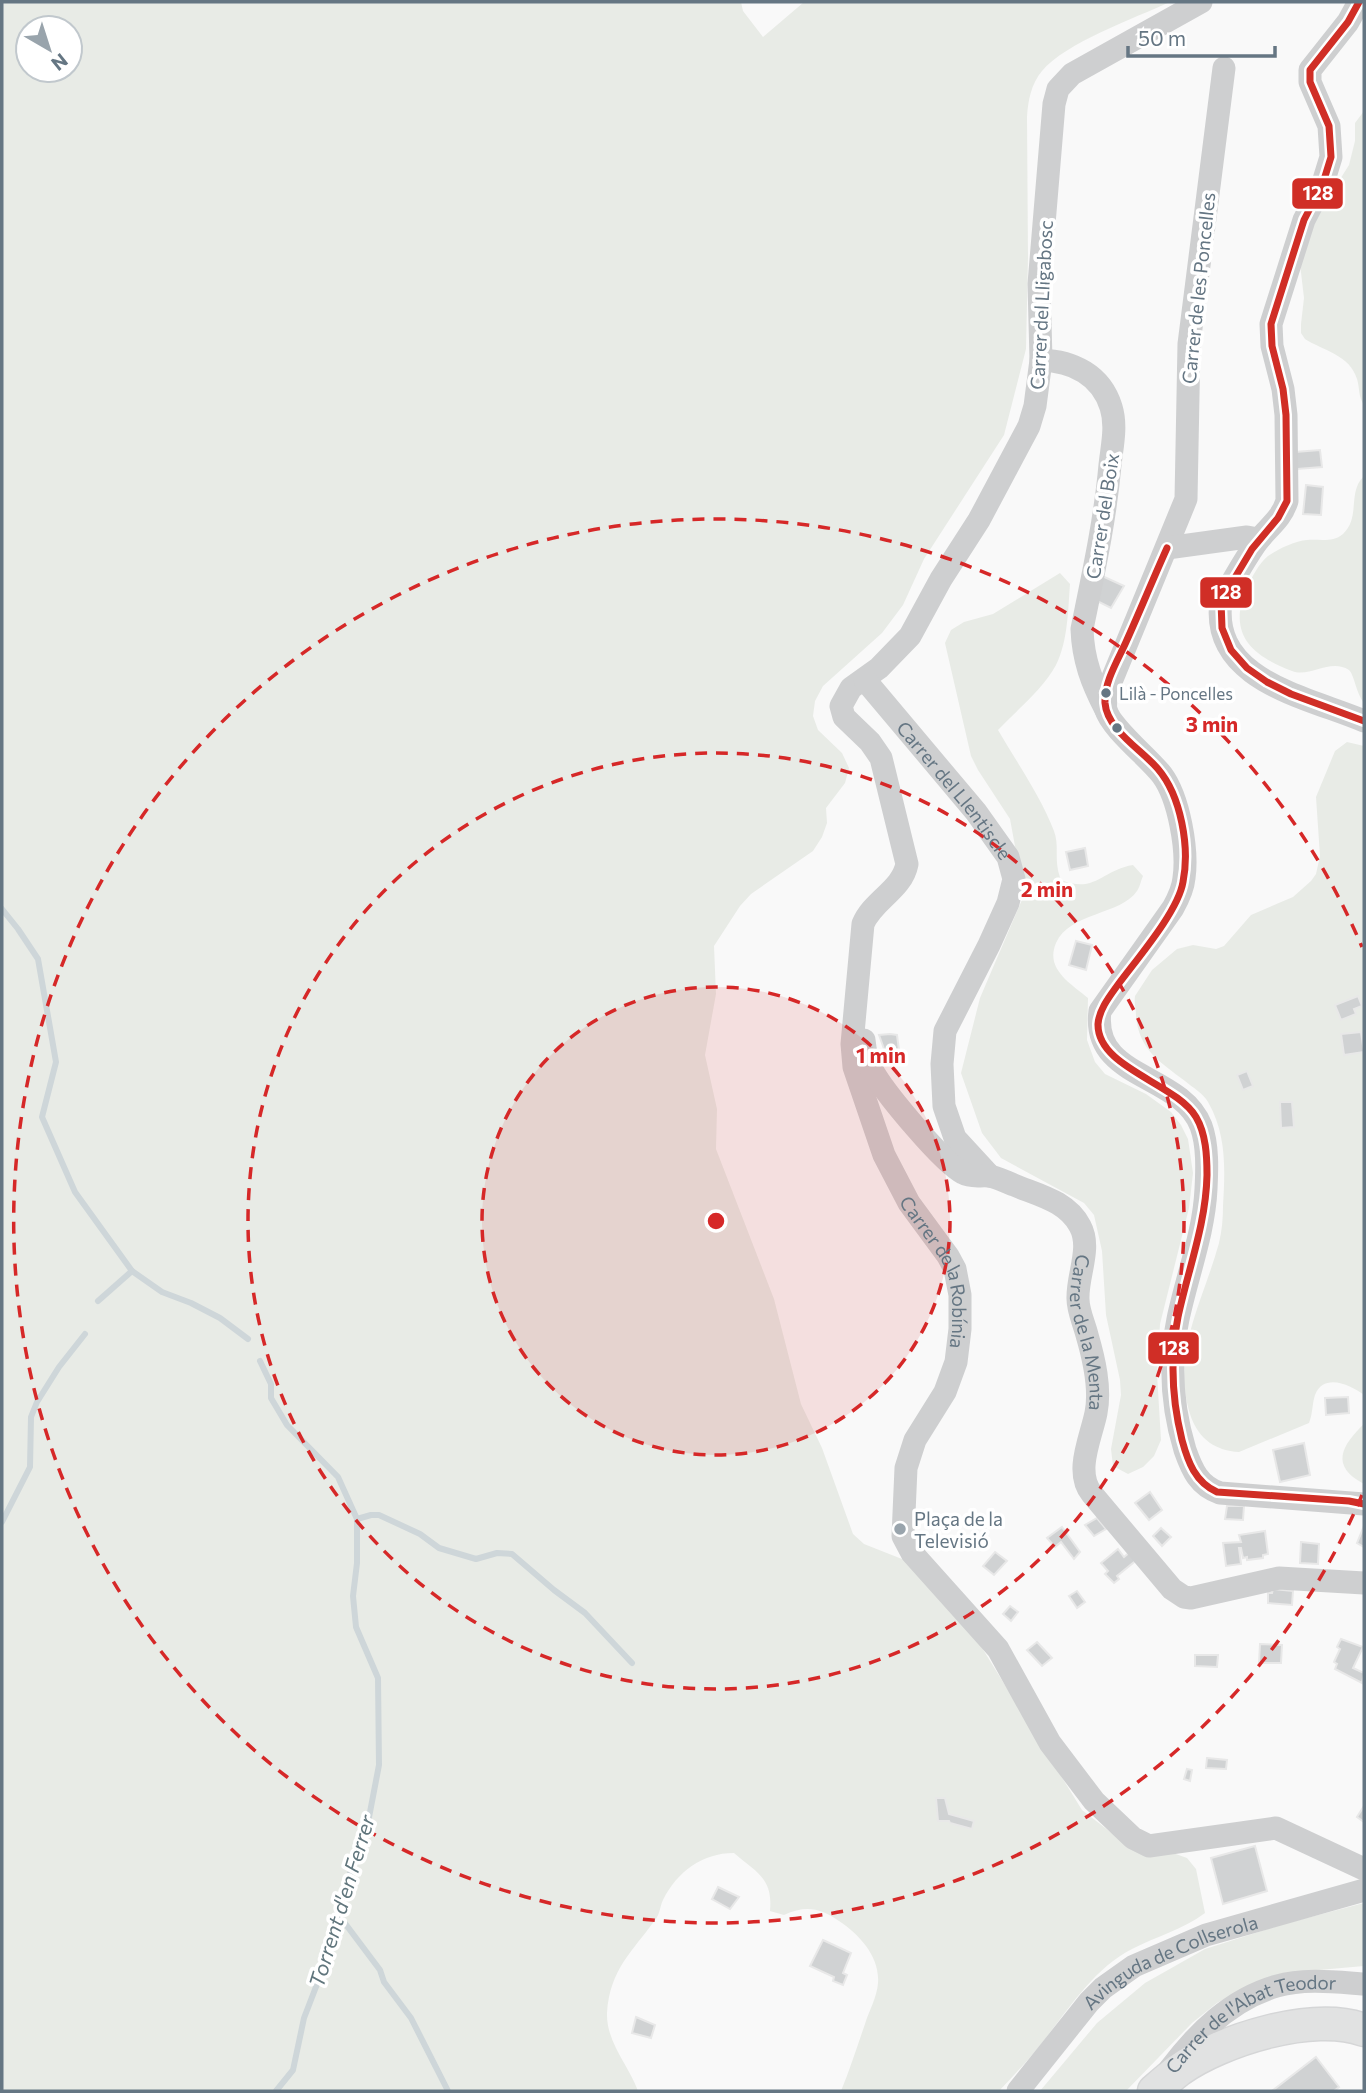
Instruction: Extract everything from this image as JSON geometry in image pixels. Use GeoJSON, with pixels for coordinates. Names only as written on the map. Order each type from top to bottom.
{"type":"FeatureCollection","features":[{"type":"Feature","properties":{"kind":"street","name":"Carrer del Lligabosc"},"geometry":{"type":"LineString","coordinates":[[865,680],[910,636],[1008,468],[1029,426],[1035,406],[1041,360],[1039,284],[1054,104],[1058,89],[1072,74],[1201,2]]}},
{"type":"Feature","properties":{"kind":"street"},"geometry":{"type":"LineString","coordinates":[[1359,2],[1348,22],[1310,70],[1310,82],[1329,126],[1331,158],[1323,183],[1304,220],[1272,324],[1272,346],[1283,389],[1286,415],[1287,490],[1284,512],[1258,539],[1221,601],[1221,625],[1230,650],[1244,668],[1254,675],[1296,695],[1364,721]]}},
{"type":"Feature","properties":{"kind":"street","name":"Carrer de les Poncelles"},"geometry":{"type":"LineString","coordinates":[[1106,710],[1110,679],[1186,499],[1189,344],[1224,68]]}},
{"type":"Feature","properties":{"kind":"street","name":"Carrer del Boix"},"geometry":{"type":"LineString","coordinates":[[1041,360],[1072,365],[1087,372],[1105,393],[1114,417],[1107,504],[1082,629],[1083,648],[1087,670],[1106,710],[1117,726],[1164,777],[1177,808],[1185,864],[1178,899],[1105,1003],[1100,1011],[1099,1021],[1102,1041],[1113,1057],[1177,1095],[1195,1114],[1205,1139],[1206,1192],[1178,1320],[1173,1358],[1173,1397],[1179,1431],[1198,1479],[1205,1486],[1220,1493],[1364,1504]]}},
{"type":"Feature","properties":{"kind":"street"},"geometry":{"type":"LineString","coordinates":[[1167,548],[1247,537],[1258,539]]}},
{"type":"Feature","properties":{"kind":"street","name":"Carrer de la Robínia"},"geometry":{"type":"LineString","coordinates":[[865,680],[846,693],[841,706],[842,712],[881,758],[906,864],[901,879],[870,912],[863,924],[852,1055],[884,1155],[909,1203],[948,1256],[955,1269],[960,1295],[956,1362],[945,1392],[915,1440],[906,1468],[903,1536],[912,1553],[991,1641],[1065,1764],[1094,1801],[1133,1838],[1149,1846],[1276,1828],[1364,1869]]}},
{"type":"Feature","properties":{"kind":"street","name":"Carrer del Llentiscle"},"geometry":{"type":"LineString","coordinates":[[865,680],[976,812],[1009,857],[1014,879],[1007,902],[989,945],[946,1031],[942,1064],[944,1106],[955,1138],[990,1176]]}},
{"type":"Feature","properties":{"kind":"street","name":"Carrer de la Menta"},"geometry":{"type":"LineString","coordinates":[[857,1008],[866,1056],[880,1083],[942,1156],[964,1173],[978,1177],[990,1176],[1058,1203],[1082,1228],[1085,1244],[1078,1292],[1079,1307],[1093,1358],[1097,1393],[1097,1409],[1084,1480],[1092,1494],[1172,1589],[1191,1598],[1279,1578],[1364,1583]]}},
{"type":"Feature","properties":{"kind":"street","name":"Avinguda de Collserola"},"geometry":{"type":"LineString","coordinates":[[1018,2091],[1089,2003],[1111,1981],[1134,1966],[1206,1935],[1364,1890]]}},
{"type":"Feature","properties":{"kind":"street","name":"Carrer de l'Abat Teodor"},"geometry":{"type":"LineString","coordinates":[[1154,2091],[1200,2032],[1243,2001],[1277,1986],[1325,1981],[1364,1983]]}},
{"type":"Feature","properties":{"kind":"street"},"geometry":{"type":"LineString","coordinates":[[1154,2091],[1195,2060],[1252,2036],[1294,2026],[1328,2023],[1364,2030]]}},
{"type":"Feature","properties":{"kind":"shaded area"},"geometry":{"type":"Polygon","coordinates":[[[2,2],[741,2],[743,11],[763,37],[804,2],[1170,2],[1083,41],[1053,61],[1035,81],[1027,117],[1026,349],[1004,435],[924,559],[903,605],[882,633],[823,686],[815,701],[813,716],[818,730],[842,753],[849,768],[845,783],[826,808],[827,823],[813,851],[751,894],[714,946],[716,994],[705,1055],[717,1109],[716,1149],[774,1299],[801,1404],[822,1448],[853,1534],[864,1544],[907,1561],[979,1643],[1082,1810],[1131,1848],[1173,1853],[1187,1858],[1196,1869],[1205,1913],[1132,1949],[1103,1970],[999,2091],[841,2091],[875,1999],[878,1973],[872,1956],[854,1933],[825,1913],[813,1909],[784,1915],[770,1911],[769,1891],[756,1871],[734,1853],[711,1856],[683,1873],[669,1890],[657,1918],[624,1962],[613,1984],[607,2013],[610,2034],[638,2091],[2,2091],[2,2]]]}},
{"type":"Feature","properties":{"kind":"shaded area"},"geometry":{"type":"Polygon","coordinates":[[[1364,111],[1364,405],[1357,379],[1349,364],[1336,354],[1305,339],[1301,333],[1304,298],[1300,264],[1317,216],[1349,165],[1355,141],[1355,123],[1364,111]]]}},
{"type":"Feature","properties":{"kind":"shaded area"},"geometry":{"type":"Polygon","coordinates":[[[1364,476],[1364,703],[1349,670],[1335,666],[1299,672],[1264,658],[1246,640],[1241,630],[1240,617],[1241,603],[1247,587],[1268,556],[1297,542],[1330,540],[1343,534],[1351,520],[1356,489],[1364,476]]]}},
{"type":"Feature","properties":{"kind":"shaded area"},"geometry":{"type":"Polygon","coordinates":[[[1060,573],[1070,584],[1067,625],[1060,656],[1044,682],[998,730],[1035,792],[1054,831],[1061,880],[1073,884],[1091,883],[1133,865],[1143,876],[1130,899],[1072,925],[1063,933],[1053,952],[1054,960],[1061,975],[1088,998],[1087,1040],[1095,1062],[1105,1074],[1146,1094],[1171,1112],[1188,1139],[1193,1173],[1189,1208],[1160,1324],[1157,1374],[1161,1440],[1154,1456],[1143,1467],[1128,1474],[1113,1466],[1111,1449],[1121,1395],[1120,1380],[1106,1315],[1102,1251],[1094,1215],[1084,1203],[1001,1158],[982,1133],[961,1073],[980,998],[1024,895],[1010,819],[971,756],[945,643],[951,630],[964,622],[993,614],[1060,573]]]}},
{"type":"Feature","properties":{"kind":"shaded area"},"geometry":{"type":"Polygon","coordinates":[[[1347,742],[1364,746],[1364,1395],[1338,1383],[1325,1384],[1315,1395],[1309,1423],[1239,1452],[1231,1451],[1209,1442],[1194,1425],[1186,1394],[1184,1372],[1191,1329],[1221,1233],[1224,1179],[1222,1140],[1206,1099],[1159,1061],[1141,1038],[1135,996],[1152,970],[1177,949],[1193,945],[1216,949],[1224,946],[1251,915],[1293,897],[1311,881],[1316,874],[1320,856],[1316,797],[1335,751],[1347,742]]]}},
{"type":"Feature","properties":{"kind":"shaded area"},"geometry":{"type":"Polygon","coordinates":[[[1364,1424],[1364,1484],[1346,1470],[1343,1456],[1350,1440],[1364,1424]]]}},
{"type":"Feature","properties":{"kind":"shaded area"},"geometry":{"type":"Polygon","coordinates":[[[1364,1903],[1364,1966],[1308,1971],[1231,1995],[1192,2023],[1126,2091],[1040,2091],[1097,2023],[1145,1983],[1205,1949],[1364,1903]]]}},
{"type":"Feature","properties":{"kind":"building"},"geometry":{"type":"Polygon","coordinates":[[[1320,450],[1322,467],[1297,469],[1295,452],[1320,450]]]}},
{"type":"Feature","properties":{"kind":"building"},"geometry":{"type":"Polygon","coordinates":[[[1306,485],[1323,487],[1321,515],[1303,514],[1306,485]]]}},
{"type":"Feature","properties":{"kind":"building"},"geometry":{"type":"Polygon","coordinates":[[[1100,575],[1124,586],[1111,608],[1095,600],[1100,575]]]}},
{"type":"Feature","properties":{"kind":"building"},"geometry":{"type":"Polygon","coordinates":[[[1085,848],[1088,866],[1070,870],[1066,852],[1085,848]]]}},
{"type":"Feature","properties":{"kind":"building"},"geometry":{"type":"Polygon","coordinates":[[[1076,941],[1092,945],[1086,970],[1069,965],[1076,941]]]}},
{"type":"Feature","properties":{"kind":"building"},"geometry":{"type":"Polygon","coordinates":[[[1358,996],[1362,1006],[1354,1009],[1356,1014],[1341,1020],[1335,1005],[1358,996]]]}},
{"type":"Feature","properties":{"kind":"building"},"geometry":{"type":"Polygon","coordinates":[[[1361,1032],[1364,1052],[1344,1055],[1341,1034],[1361,1032]]]}},
{"type":"Feature","properties":{"kind":"building"},"geometry":{"type":"Polygon","coordinates":[[[879,1035],[897,1035],[900,1058],[888,1060],[879,1035]]]}},
{"type":"Feature","properties":{"kind":"building"},"geometry":{"type":"Polygon","coordinates":[[[1247,1071],[1253,1086],[1243,1090],[1237,1075],[1247,1071]]]}},
{"type":"Feature","properties":{"kind":"building"},"geometry":{"type":"Polygon","coordinates":[[[1280,1102],[1292,1102],[1294,1127],[1281,1128],[1280,1102]]]}},
{"type":"Feature","properties":{"kind":"building"},"geometry":{"type":"Polygon","coordinates":[[[1348,1397],[1349,1413],[1326,1415],[1325,1398],[1348,1397]]]}},
{"type":"Feature","properties":{"kind":"building"},"geometry":{"type":"Polygon","coordinates":[[[1304,1443],[1310,1475],[1280,1482],[1273,1450],[1304,1443]]]}},
{"type":"Feature","properties":{"kind":"building"},"geometry":{"type":"Polygon","coordinates":[[[1150,1492],[1162,1510],[1149,1520],[1135,1503],[1150,1492]]]}},
{"type":"Feature","properties":{"kind":"building"},"geometry":{"type":"Polygon","coordinates":[[[1227,1506],[1244,1506],[1243,1520],[1225,1519],[1227,1506]]]}},
{"type":"Feature","properties":{"kind":"building"},"geometry":{"type":"Polygon","coordinates":[[[1097,1518],[1106,1529],[1094,1536],[1085,1525],[1097,1518]]]}},
{"type":"Feature","properties":{"kind":"building"},"geometry":{"type":"Polygon","coordinates":[[[1364,1526],[1364,1547],[1357,1543],[1364,1526]]]}},
{"type":"Feature","properties":{"kind":"building"},"geometry":{"type":"Polygon","coordinates":[[[1062,1527],[1080,1552],[1074,1559],[1061,1542],[1055,1547],[1047,1538],[1062,1527]]]}},
{"type":"Feature","properties":{"kind":"building"},"geometry":{"type":"Polygon","coordinates":[[[1161,1528],[1171,1537],[1162,1546],[1153,1536],[1161,1528]]]}},
{"type":"Feature","properties":{"kind":"building"},"geometry":{"type":"Polygon","coordinates":[[[1265,1531],[1268,1554],[1263,1555],[1263,1558],[1247,1560],[1247,1557],[1243,1558],[1239,1548],[1241,1564],[1226,1566],[1223,1543],[1241,1542],[1239,1535],[1265,1531]]]}},
{"type":"Feature","properties":{"kind":"building"},"geometry":{"type":"Polygon","coordinates":[[[1301,1542],[1319,1544],[1318,1564],[1300,1563],[1301,1542]]]}},
{"type":"Feature","properties":{"kind":"building"},"geometry":{"type":"Polygon","coordinates":[[[1118,1549],[1124,1557],[1130,1552],[1139,1558],[1117,1576],[1119,1579],[1114,1583],[1105,1574],[1108,1571],[1101,1563],[1118,1549]]]}},
{"type":"Feature","properties":{"kind":"building"},"geometry":{"type":"Polygon","coordinates":[[[995,1552],[1007,1561],[994,1575],[983,1566],[995,1552]]]}},
{"type":"Feature","properties":{"kind":"building"},"geometry":{"type":"Polygon","coordinates":[[[1273,1589],[1293,1591],[1292,1605],[1268,1603],[1268,1593],[1272,1593],[1273,1589]]]}},
{"type":"Feature","properties":{"kind":"building"},"geometry":{"type":"Polygon","coordinates":[[[1077,1591],[1085,1602],[1077,1608],[1069,1596],[1077,1591]]]}},
{"type":"Feature","properties":{"kind":"building"},"geometry":{"type":"Polygon","coordinates":[[[1010,1606],[1018,1612],[1011,1621],[1003,1614],[1010,1606]]]}},
{"type":"Feature","properties":{"kind":"building"},"geometry":{"type":"Polygon","coordinates":[[[1341,1639],[1363,1647],[1353,1668],[1364,1673],[1362,1683],[1335,1669],[1337,1664],[1334,1662],[1340,1649],[1337,1647],[1341,1639]]]}},
{"type":"Feature","properties":{"kind":"building"},"geometry":{"type":"Polygon","coordinates":[[[1037,1642],[1052,1658],[1042,1666],[1027,1650],[1037,1642]]]}},
{"type":"Feature","properties":{"kind":"building"},"geometry":{"type":"Polygon","coordinates":[[[1260,1644],[1282,1645],[1281,1663],[1259,1663],[1260,1644]]]}},
{"type":"Feature","properties":{"kind":"building"},"geometry":{"type":"Polygon","coordinates":[[[1195,1655],[1218,1655],[1217,1667],[1195,1666],[1195,1655]]]}},
{"type":"Feature","properties":{"kind":"building"},"geometry":{"type":"Polygon","coordinates":[[[1207,1758],[1227,1760],[1226,1769],[1206,1768],[1207,1758]]]}},
{"type":"Feature","properties":{"kind":"building"},"geometry":{"type":"Polygon","coordinates":[[[1187,1769],[1192,1770],[1190,1781],[1184,1779],[1187,1769]]]}},
{"type":"Feature","properties":{"kind":"building"},"geometry":{"type":"Polygon","coordinates":[[[936,1798],[945,1798],[949,1814],[974,1821],[972,1829],[949,1821],[938,1821],[936,1798]]]}},
{"type":"Feature","properties":{"kind":"building"},"geometry":{"type":"Polygon","coordinates":[[[1364,1806],[1364,1822],[1357,1817],[1364,1806]]]}},
{"type":"Feature","properties":{"kind":"building"},"geometry":{"type":"Polygon","coordinates":[[[1255,1846],[1267,1891],[1223,1904],[1211,1858],[1255,1846]]]}},
{"type":"Feature","properties":{"kind":"building"},"geometry":{"type":"Polygon","coordinates":[[[718,1887],[739,1897],[730,1909],[712,1899],[718,1887]]]}},
{"type":"Feature","properties":{"kind":"building"},"geometry":{"type":"Polygon","coordinates":[[[823,1940],[851,1953],[843,1973],[847,1975],[843,1985],[833,1981],[834,1977],[810,1966],[823,1940]]]}},
{"type":"Feature","properties":{"kind":"building"},"geometry":{"type":"Polygon","coordinates":[[[636,2017],[655,2025],[651,2038],[632,2033],[636,2017]]]}},
{"type":"Feature","properties":{"kind":"building"},"geometry":{"type":"Polygon","coordinates":[[[1316,2057],[1339,2087],[1334,2091],[1272,2091],[1316,2057]]]}},
{"type":"Feature","properties":{"kind":"waterway","name":"Torrent d'en Ferrer"},"geometry":{"type":"LineString","coordinates":[[2,909],[38,959],[56,1062],[42,1117],[75,1192],[132,1271],[162,1292],[220,1318],[248,1339]]}},
{"type":"Feature","properties":{"kind":"waterway"},"geometry":{"type":"LineString","coordinates":[[98,1301],[132,1271]]}},
{"type":"Feature","properties":{"kind":"waterway"},"geometry":{"type":"LineString","coordinates":[[2,1522],[30,1467],[31,1417],[37,1402],[59,1367],[85,1334]]}},
{"type":"Feature","properties":{"kind":"waterway","name":"Torrent d'en Ferrer"},"geometry":{"type":"LineString","coordinates":[[260,1361],[271,1384],[271,1398],[287,1425],[338,1477],[357,1519],[357,1563],[353,1596],[356,1627],[378,1678],[379,1765],[366,1833],[347,1881],[329,1953],[304,2018],[293,2070],[276,2091]]}},
{"type":"Feature","properties":{"kind":"waterway"},"geometry":{"type":"LineString","coordinates":[[357,1519],[379,1515],[420,1534],[439,1548],[476,1559],[497,1553],[512,1554],[585,1613],[632,1663]]}},
{"type":"Feature","properties":{"kind":"waterway"},"geometry":{"type":"LineString","coordinates":[[338,1914],[380,1970],[384,1982],[411,2018],[448,2091]]}},
{"type":"Feature","properties":{"kind":"transit line","name":"128"},"geometry":{"type":"LineString","coordinates":[[1359,2],[1348,22],[1310,70],[1310,82],[1329,126],[1331,157],[1323,183],[1304,220],[1271,324],[1272,346],[1283,389],[1286,415],[1287,501],[1278,518],[1252,549],[1221,601],[1222,628],[1231,650],[1247,668],[1291,694],[1364,721]]}},
{"type":"Feature","properties":{"kind":"transit line","name":"128"},"geometry":{"type":"LineString","coordinates":[[1167,548],[1112,671],[1105,703],[1107,713],[1118,731],[1158,769],[1173,793],[1184,838],[1183,882],[1180,894],[1165,921],[1108,999],[1098,1024],[1101,1039],[1110,1052],[1123,1064],[1186,1105],[1196,1117],[1204,1138],[1206,1193],[1196,1247],[1178,1317],[1174,1348],[1173,1379],[1179,1425],[1190,1463],[1203,1483],[1217,1492],[1364,1504]]}},
{"type":"Feature","properties":{"kind":"place","name":"Lilà - Poncelles"},"geometry":{"type":"Point","coordinates":[1106,693]}},
{"type":"Feature","properties":{"kind":"place","name":"Plaça de la Televisió"},"geometry":{"type":"Point","coordinates":[900,1529]}}]}
